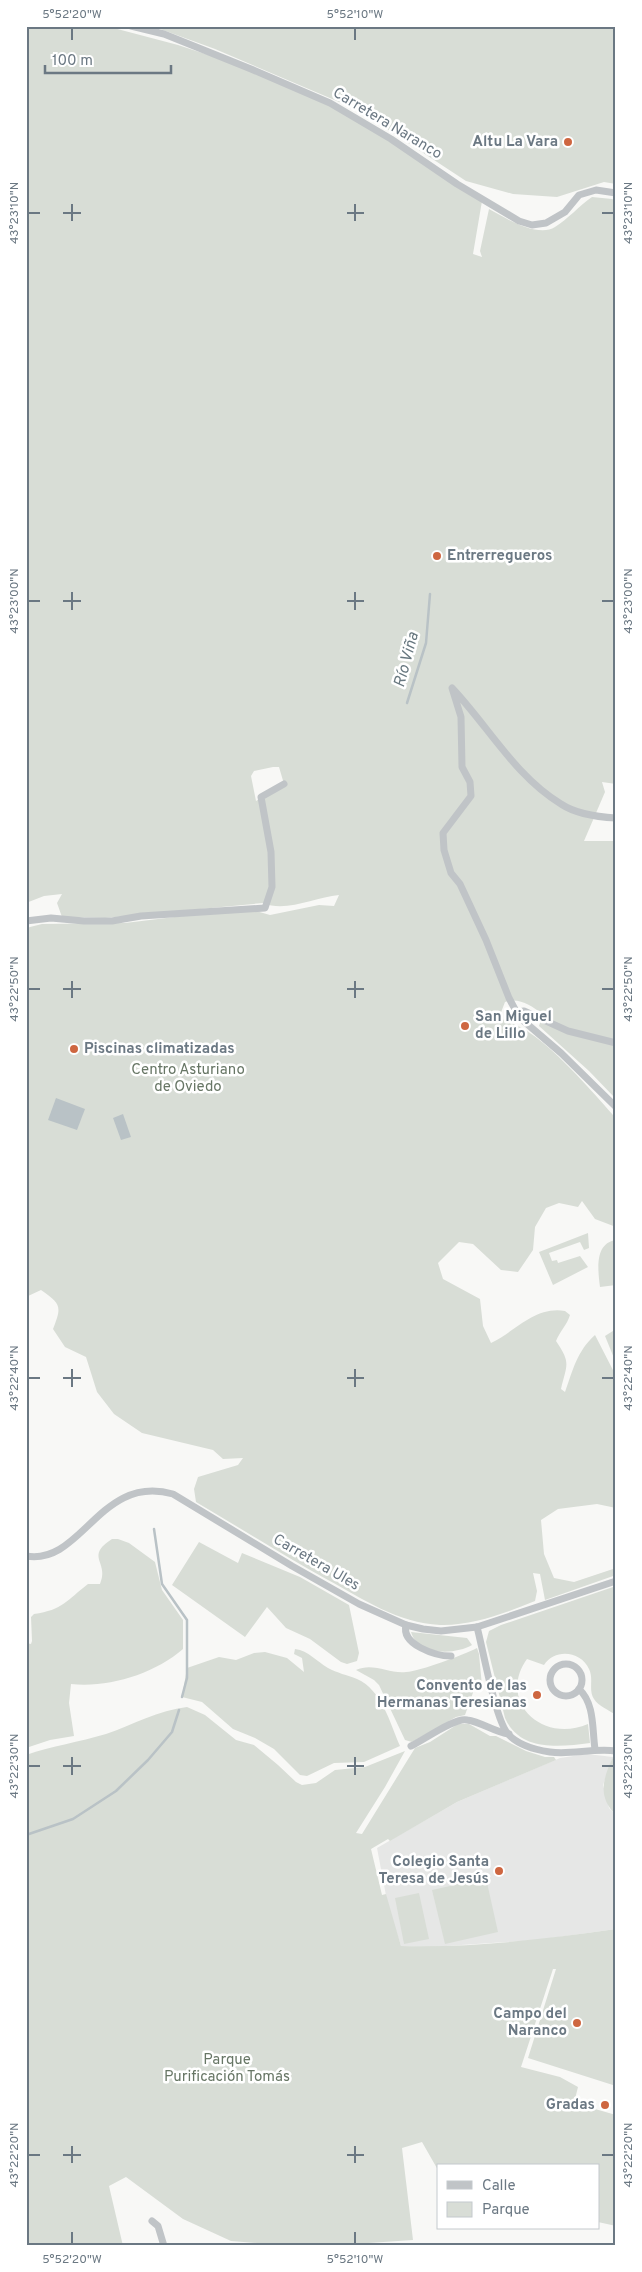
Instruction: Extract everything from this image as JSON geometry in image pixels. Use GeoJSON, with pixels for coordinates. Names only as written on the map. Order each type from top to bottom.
{"type":"FeatureCollection","features":[{"type":"Feature","properties":{"kind":"street","name":"Carretera Naranco"},"geometry":{"type":"LineString","coordinates":[[132,26],[164,34],[251,68],[330,104],[391,139],[457,184],[519,221],[532,225],[546,224],[565,212],[579,194],[596,190],[616,193]]}},
{"type":"Feature","properties":{"kind":"street"},"geometry":{"type":"LineString","coordinates":[[616,818],[597,817],[562,805],[525,776],[452,688],[461,717],[462,767],[470,782],[471,796],[443,833],[444,850],[451,873],[460,884],[519,1017],[562,1052],[616,1107]]}},
{"type":"Feature","properties":{"kind":"street"},"geometry":{"type":"LineString","coordinates":[[26,921],[51,918],[112,921],[141,916],[265,908],[272,886],[271,852],[261,797],[284,784]]}},
{"type":"Feature","properties":{"kind":"street"},"geometry":{"type":"LineString","coordinates":[[518,1012],[524,1010],[568,1031],[616,1043]]}},
{"type":"Feature","properties":{"kind":"street","name":"Carretera Ules"},"geometry":{"type":"LineString","coordinates":[[26,1556],[48,1554],[67,1544],[112,1504],[132,1493],[152,1489],[173,1494],[359,1604],[406,1625],[441,1631],[477,1627],[616,1581]]}},
{"type":"Feature","properties":{"kind":"street"},"geometry":{"type":"LineString","coordinates":[[406,1625],[407,1635],[416,1644],[442,1656],[450,1656]]}},
{"type":"Feature","properties":{"kind":"street"},"geometry":{"type":"LineString","coordinates":[[477,1627],[500,1719],[508,1734]]}},
{"type":"Feature","properties":{"kind":"street"},"geometry":{"type":"LineString","coordinates":[[562,1664],[575,1666],[582,1677],[579,1689],[570,1695],[556,1693],[550,1685],[552,1672],[562,1664]]}},
{"type":"Feature","properties":{"kind":"street"},"geometry":{"type":"LineString","coordinates":[[579,1689],[588,1699],[590,1706],[595,1749]]}},
{"type":"Feature","properties":{"kind":"street"},"geometry":{"type":"LineString","coordinates":[[411,1746],[460,1719],[471,1720],[491,1730],[508,1734],[528,1747],[552,1752],[595,1749],[616,1751]]}},
{"type":"Feature","properties":{"kind":"street"},"geometry":{"type":"LineString","coordinates":[[152,2221],[158,2226],[164,2246]]}},
{"type":"Feature","properties":{"kind":"shaded area"},"geometry":{"type":"Polygon","coordinates":[[[56,1098],[85,1109],[77,1130],[48,1120],[56,1098]]]}},
{"type":"Feature","properties":{"kind":"shaded area"},"geometry":{"type":"Polygon","coordinates":[[[123,1114],[131,1137],[121,1140],[113,1118],[123,1114]]]}},
{"type":"Feature","properties":{"kind":"shaded area","name":"Colegio Santa Teresa de Jesús"},"geometry":{"type":"Polygon","coordinates":[[[587,1754],[613,1757],[603,1785],[609,1808],[616,1815],[616,1929],[537,1940],[431,1947],[401,1946],[388,1906],[377,1848],[457,1802],[560,1758],[587,1754]]]}},
{"type":"Feature","properties":{"kind":"green space","name":"Centro Asturiano de Oviedo"},"geometry":{"type":"Polygon","coordinates":[[[26,26],[106,26],[178,45],[251,69],[330,103],[482,201],[473,254],[482,257],[480,251],[489,209],[522,226],[531,229],[548,230],[560,224],[592,197],[616,201],[616,784],[602,782],[605,792],[584,841],[616,841],[616,1099],[589,1071],[539,1026],[543,1014],[520,1001],[510,1001],[505,1002],[500,1015],[505,1022],[518,1026],[548,1047],[579,1077],[616,1118],[616,1227],[595,1219],[582,1201],[578,1207],[559,1203],[546,1208],[535,1227],[533,1250],[518,1272],[501,1270],[473,1244],[459,1242],[438,1263],[443,1279],[480,1299],[483,1326],[491,1343],[544,1312],[554,1310],[565,1311],[570,1315],[556,1341],[566,1359],[566,1369],[561,1389],[565,1392],[580,1354],[595,1335],[616,1376],[616,1508],[597,1504],[558,1509],[541,1520],[544,1554],[554,1578],[574,1582],[616,1568],[616,1575],[545,1600],[540,1574],[533,1573],[537,1591],[535,1601],[512,1610],[489,1618],[452,1625],[410,1620],[381,1609],[354,1595],[196,1502],[194,1489],[198,1477],[238,1465],[243,1458],[223,1459],[213,1450],[142,1433],[114,1414],[97,1392],[86,1357],[65,1347],[53,1329],[58,1315],[56,1302],[41,1290],[26,1297],[26,928],[42,924],[125,923],[191,915],[256,911],[270,915],[319,905],[334,906],[339,895],[301,904],[281,906],[263,903],[105,918],[62,917],[57,903],[62,894],[44,896],[26,903],[26,26]],[[279,767],[254,771],[251,776],[256,801],[284,784],[279,767]]]}},
{"type":"Feature","properties":{"kind":"green space"},"geometry":{"type":"Polygon","coordinates":[[[152,26],[616,26],[616,184],[604,182],[557,197],[513,194],[466,181],[358,110],[215,49],[152,26]]]}},
{"type":"Feature","properties":{"kind":"green space"},"geometry":{"type":"Polygon","coordinates":[[[588,1233],[589,1248],[584,1250],[580,1242],[549,1253],[552,1261],[557,1260],[558,1263],[580,1256],[588,1267],[553,1285],[539,1252],[588,1233]]]}},
{"type":"Feature","properties":{"kind":"green space"},"geometry":{"type":"Polygon","coordinates":[[[616,1240],[616,1285],[600,1287],[598,1266],[601,1252],[609,1242],[616,1240]]]}},
{"type":"Feature","properties":{"kind":"green space"},"geometry":{"type":"Polygon","coordinates":[[[616,1329],[616,1363],[605,1336],[616,1329]]]}},
{"type":"Feature","properties":{"kind":"green space"},"geometry":{"type":"Polygon","coordinates":[[[112,1539],[129,1543],[155,1562],[162,1590],[183,1620],[183,1649],[159,1666],[130,1677],[100,1684],[71,1684],[69,1703],[74,1736],[50,1740],[26,1748],[26,1643],[31,1644],[32,1641],[31,1617],[34,1614],[58,1607],[88,1584],[100,1584],[102,1570],[99,1560],[100,1551],[112,1539]]]}},
{"type":"Feature","properties":{"kind":"green space"},"geometry":{"type":"Polygon","coordinates":[[[199,1542],[238,1563],[242,1553],[300,1577],[349,1605],[359,1653],[357,1661],[347,1664],[341,1662],[310,1639],[286,1628],[267,1607],[245,1637],[172,1585],[199,1542]]]}},
{"type":"Feature","properties":{"kind":"green space"},"geometry":{"type":"Polygon","coordinates":[[[616,1586],[616,1715],[601,1706],[592,1696],[589,1669],[580,1658],[574,1655],[561,1654],[555,1656],[544,1665],[527,1659],[519,1675],[517,1690],[521,1703],[529,1715],[541,1723],[555,1728],[571,1729],[588,1724],[590,1743],[566,1746],[542,1745],[520,1737],[505,1718],[486,1642],[489,1631],[501,1625],[616,1586]]]}},
{"type":"Feature","properties":{"kind":"green space"},"geometry":{"type":"Polygon","coordinates":[[[411,1632],[467,1638],[472,1645],[456,1651],[438,1651],[421,1646],[411,1632]]]}},
{"type":"Feature","properties":{"kind":"green space"},"geometry":{"type":"Polygon","coordinates":[[[477,1648],[482,1686],[475,1687],[465,1715],[456,1717],[412,1742],[405,1740],[379,1685],[356,1670],[369,1667],[400,1672],[413,1671],[462,1655],[477,1648]]]}},
{"type":"Feature","properties":{"kind":"green space"},"geometry":{"type":"Polygon","coordinates":[[[295,1649],[308,1654],[331,1670],[366,1684],[384,1708],[400,1746],[364,1762],[334,1763],[307,1776],[300,1775],[274,1749],[255,1738],[233,1729],[202,1702],[182,1697],[187,1668],[219,1657],[236,1660],[254,1653],[265,1652],[287,1658],[304,1672],[302,1658],[294,1654],[295,1649]]]}},
{"type":"Feature","properties":{"kind":"green space","name":"Parque Purificación Tomás"},"geometry":{"type":"Polygon","coordinates":[[[187,1707],[205,1715],[236,1740],[254,1745],[296,1782],[302,1785],[316,1783],[335,1770],[365,1767],[405,1751],[356,1833],[362,1834],[415,1748],[430,1742],[458,1724],[469,1724],[490,1736],[496,1736],[526,1751],[545,1757],[554,1757],[556,1760],[457,1802],[390,1841],[388,1839],[371,1849],[382,1895],[386,1894],[401,1946],[482,1944],[616,1929],[616,2086],[528,2058],[556,1969],[553,1969],[521,2067],[560,2077],[578,2087],[574,2103],[616,2115],[614,2162],[616,2163],[616,2226],[600,2222],[600,2164],[437,2164],[437,2168],[422,2142],[402,2148],[413,2240],[324,2246],[295,2246],[231,2241],[183,2219],[126,2177],[109,2186],[123,2246],[26,2246],[26,1755],[106,1734],[156,1714],[187,1707]]]}},
{"type":"Feature","properties":{"kind":"green space"},"geometry":{"type":"Polygon","coordinates":[[[613,1757],[616,1758],[616,1815],[606,1801],[604,1794],[605,1780],[613,1757]]]}},
{"type":"Feature","properties":{"kind":"green space"},"geometry":{"type":"Polygon","coordinates":[[[486,1878],[498,1932],[445,1944],[432,1890],[486,1878]]]}},
{"type":"Feature","properties":{"kind":"green space"},"geometry":{"type":"Polygon","coordinates":[[[419,1893],[429,1939],[404,1944],[395,1898],[419,1893]]]}},
{"type":"Feature","properties":{"kind":"waterway","name":"Río Viña"},"geometry":{"type":"LineString","coordinates":[[407,703],[426,643],[430,594]]}},
{"type":"Feature","properties":{"kind":"waterway"},"geometry":{"type":"LineString","coordinates":[[154,1529],[162,1584],[187,1620],[187,1678],[182,1697]]}},
{"type":"Feature","properties":{"kind":"waterway"},"geometry":{"type":"LineString","coordinates":[[26,1835],[73,1819],[116,1791],[148,1760],[172,1732],[179,1710]]}},
{"type":"Feature","properties":{"kind":"place","name":"Altu La Vara"},"geometry":{"type":"Point","coordinates":[568,142]}},
{"type":"Feature","properties":{"kind":"place","name":"Entrerregueros"},"geometry":{"type":"Point","coordinates":[437,556]}},
{"type":"Feature","properties":{"kind":"place","name":"San Miguel de Lillo"},"geometry":{"type":"Point","coordinates":[465,1026]}},
{"type":"Feature","properties":{"kind":"place","name":"Piscinas climatizadas"},"geometry":{"type":"Point","coordinates":[74,1049]}},
{"type":"Feature","properties":{"kind":"place","name":"Convento de las Hermanas Teresianas"},"geometry":{"type":"Point","coordinates":[537,1695]}},
{"type":"Feature","properties":{"kind":"place","name":"Colegio Santa Teresa de Jesús"},"geometry":{"type":"Point","coordinates":[499,1871]}},
{"type":"Feature","properties":{"kind":"place","name":"Campo del Naranco"},"geometry":{"type":"Point","coordinates":[577,2023]}},
{"type":"Feature","properties":{"kind":"place","name":"Gradas"},"geometry":{"type":"Point","coordinates":[605,2105]}}]}
